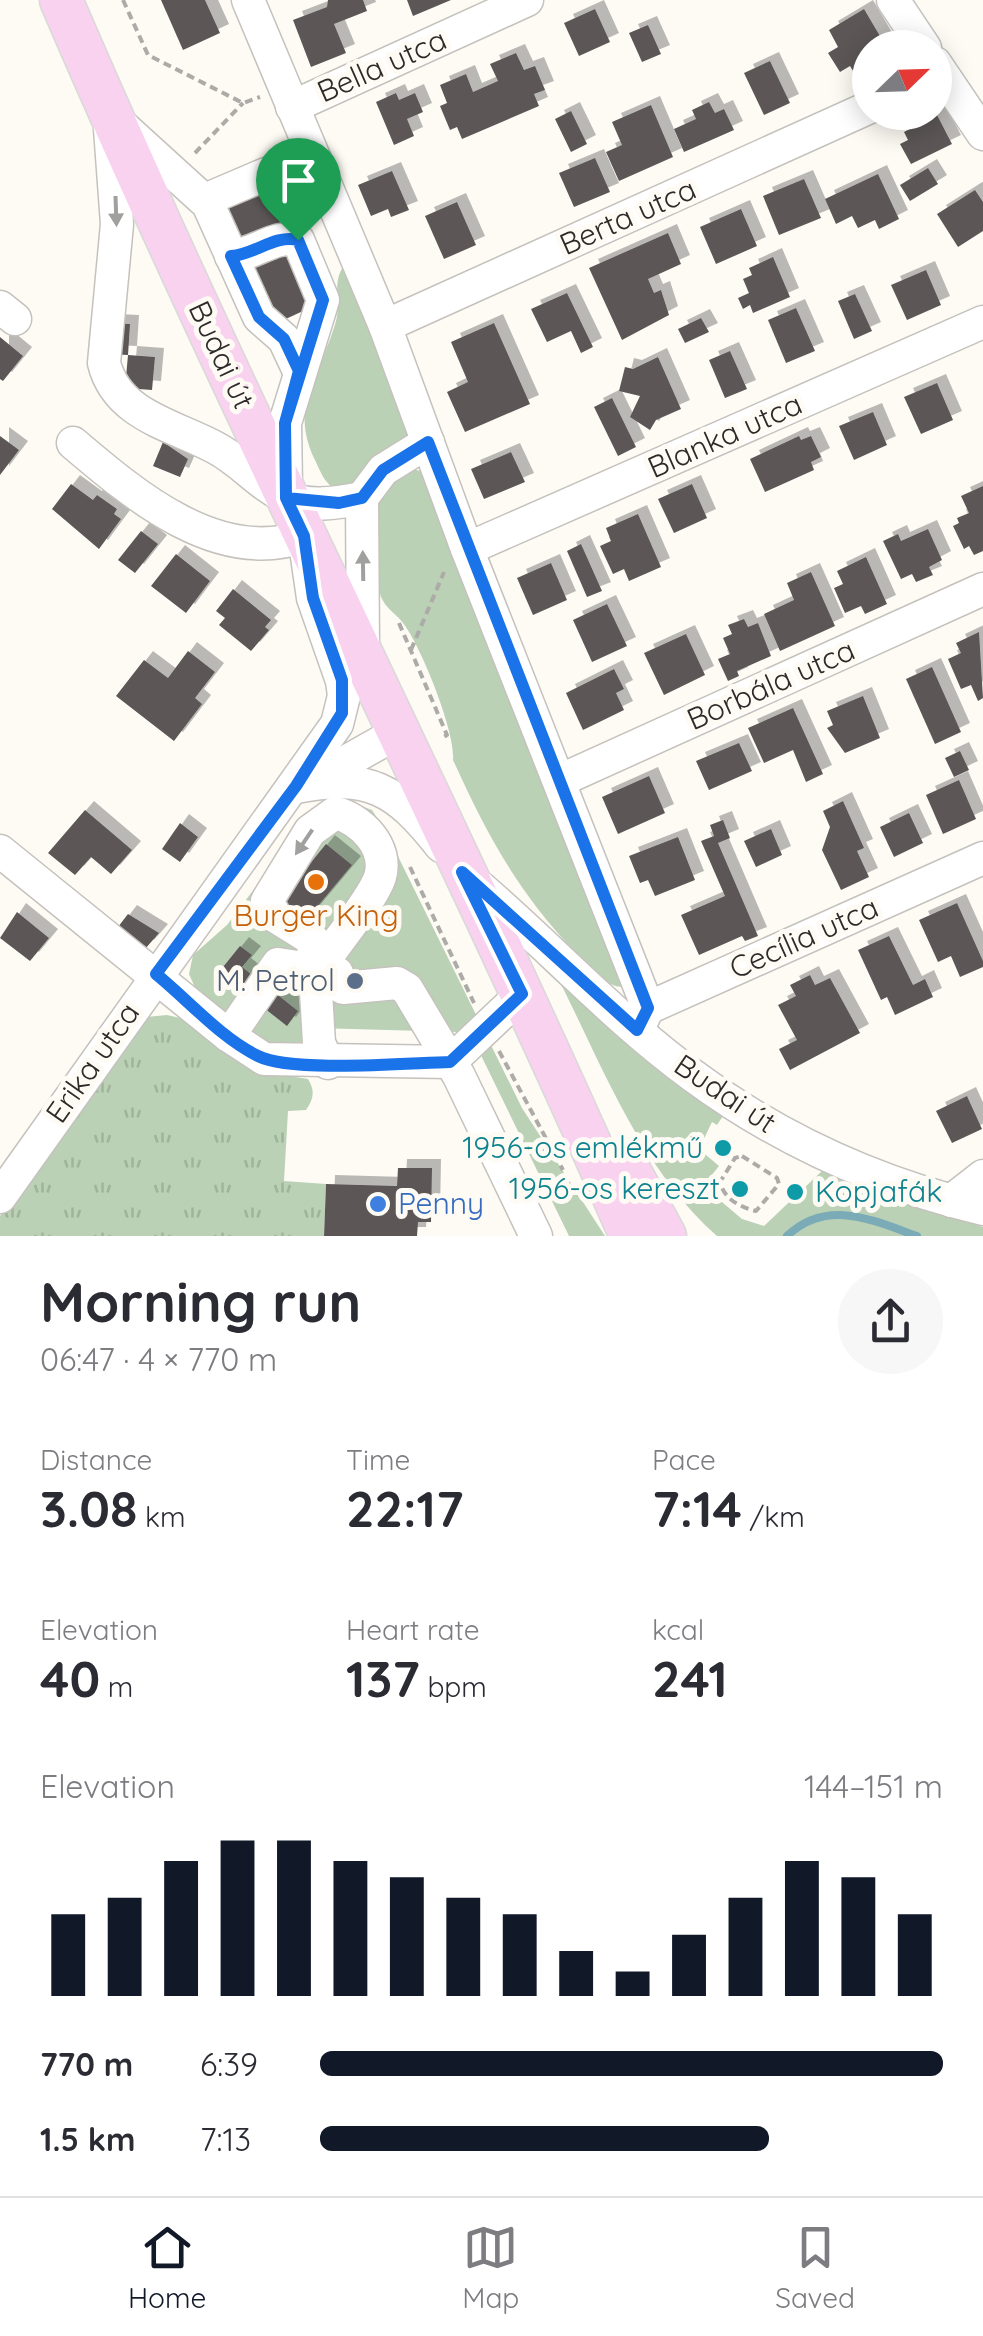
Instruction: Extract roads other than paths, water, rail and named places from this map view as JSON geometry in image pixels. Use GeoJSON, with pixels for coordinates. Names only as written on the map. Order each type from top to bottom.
{"type":"FeatureCollection","features":[{"type":"Feature","properties":{"kind":"main road","name":"Budai út"},"geometry":{"type":"LineString","coordinates":[[60,0],[396,734],[557,1064],[632,1236]]}},
{"type":"Feature","properties":{"kind":"main road","name":"Budai út"},"geometry":{"type":"LineString","coordinates":[[557,1064],[632,1174],[666,1236]]}},
{"type":"Feature","properties":{"kind":"main road"},"geometry":{"type":"LineString","coordinates":[[632,1174],[697,1236]]}},
{"type":"Feature","properties":{"kind":"street"},"geometry":{"type":"LineString","coordinates":[[248,0],[386,326],[467,550],[559,782],[642,1019]]}},
{"type":"Feature","properties":{"kind":"street","name":"Bella utca"},"geometry":{"type":"LineString","coordinates":[[288,97],[527,0]]}},
{"type":"Feature","properties":{"kind":"street"},"geometry":{"type":"LineString","coordinates":[[893,0],[912,30]]}},
{"type":"Feature","properties":{"kind":"street"},"geometry":{"type":"LineString","coordinates":[[952,91],[983,134]]}},
{"type":"Feature","properties":{"kind":"street"},"geometry":{"type":"LineString","coordinates":[[109,114],[210,198],[259,317],[284,339],[299,371]]}},
{"type":"Feature","properties":{"kind":"street"},"geometry":{"type":"LineString","coordinates":[[109,114],[117,224],[106,323],[108,379],[142,414],[217,448],[295,517]]}},
{"type":"Feature","properties":{"kind":"street","name":"Berta utca"},"geometry":{"type":"LineString","coordinates":[[386,326],[852,116]]}},
{"type":"Feature","properties":{"kind":"street"},"geometry":{"type":"LineString","coordinates":[[210,198],[266,174]]}},
{"type":"Feature","properties":{"kind":"street","name":"Erika utca"},"geometry":{"type":"LineString","coordinates":[[0,1197],[156,974],[296,786],[342,713],[342,680],[313,598],[295,517],[285,423],[323,300],[304,248],[288,238],[248,255],[231,256]]}},
{"type":"Feature","properties":{"kind":"street","name":"Blanka utca"},"geometry":{"type":"LineString","coordinates":[[467,550],[983,322]]}},
{"type":"Feature","properties":{"kind":"street"},"geometry":{"type":"LineString","coordinates":[[364,664],[362,498],[383,470],[428,442]]}},
{"type":"Feature","properties":{"kind":"street"},"geometry":{"type":"LineString","coordinates":[[73,443],[128,490],[218,537],[268,547],[295,517],[362,498]]}},
{"type":"Feature","properties":{"kind":"street","name":"Borbála utca"},"geometry":{"type":"LineString","coordinates":[[559,782],[983,590]]}},
{"type":"Feature","properties":{"kind":"street"},"geometry":{"type":"LineString","coordinates":[[327,740],[355,731],[396,734]]}},
{"type":"Feature","properties":{"kind":"street","name":"Erika utca"},"geometry":{"type":"LineString","coordinates":[[296,786],[350,762],[396,734]]}},
{"type":"Feature","properties":{"kind":"street"},"geometry":{"type":"LineString","coordinates":[[296,786],[355,780],[384,790],[416,815],[462,872]]}},
{"type":"Feature","properties":{"kind":"street"},"geometry":{"type":"LineString","coordinates":[[318,970],[393,868],[378,856],[366,826],[355,817],[335,812],[310,830],[267,902],[276,917],[313,940],[318,970],[319,1043],[328,1064]]}},
{"type":"Feature","properties":{"kind":"street"},"geometry":{"type":"LineString","coordinates":[[0,851],[229,1036],[264,1059],[328,1064],[450,1062],[522,994]]}},
{"type":"Feature","properties":{"kind":"street","name":"Cecília utca"},"geometry":{"type":"LineString","coordinates":[[642,1019],[808,936],[983,858]]}},
{"type":"Feature","properties":{"kind":"street","name":"Budai út"},"geometry":{"type":"LineString","coordinates":[[462,872],[642,1019],[692,1076],[804,1145],[856,1170],[983,1209]]}},
{"type":"Feature","properties":{"kind":"street"},"geometry":{"type":"LineString","coordinates":[[229,1036],[278,964],[318,970],[343,988],[397,983],[407,989],[450,1062],[536,1236]]}},
{"type":"Feature","properties":{"kind":"street"},"geometry":{"type":"LineString","coordinates":[[950,1202],[983,1176]]}},
{"type":"Feature","properties":{"kind":"waterway"},"geometry":{"type":"LineString","coordinates":[[787,1236],[802,1224],[834,1215],[867,1219],[917,1236]]}},
{"type":"Feature","properties":{"kind":"place","name":"Burger King"},"geometry":{"type":"Point","coordinates":[316,882]}},
{"type":"Feature","properties":{"kind":"place","name":"M. Petrol"},"geometry":{"type":"Point","coordinates":[355,981]}},
{"type":"Feature","properties":{"kind":"place","name":"1956-os emlékmű"},"geometry":{"type":"Point","coordinates":[723,1148]}},
{"type":"Feature","properties":{"kind":"place","name":"1956-os kereszt"},"geometry":{"type":"Point","coordinates":[740,1189]}},
{"type":"Feature","properties":{"kind":"place","name":"Kopjafák"},"geometry":{"type":"Point","coordinates":[795,1192]}},
{"type":"Feature","properties":{"kind":"place","name":"Penny"},"geometry":{"type":"Point","coordinates":[378,1204]}}]}
